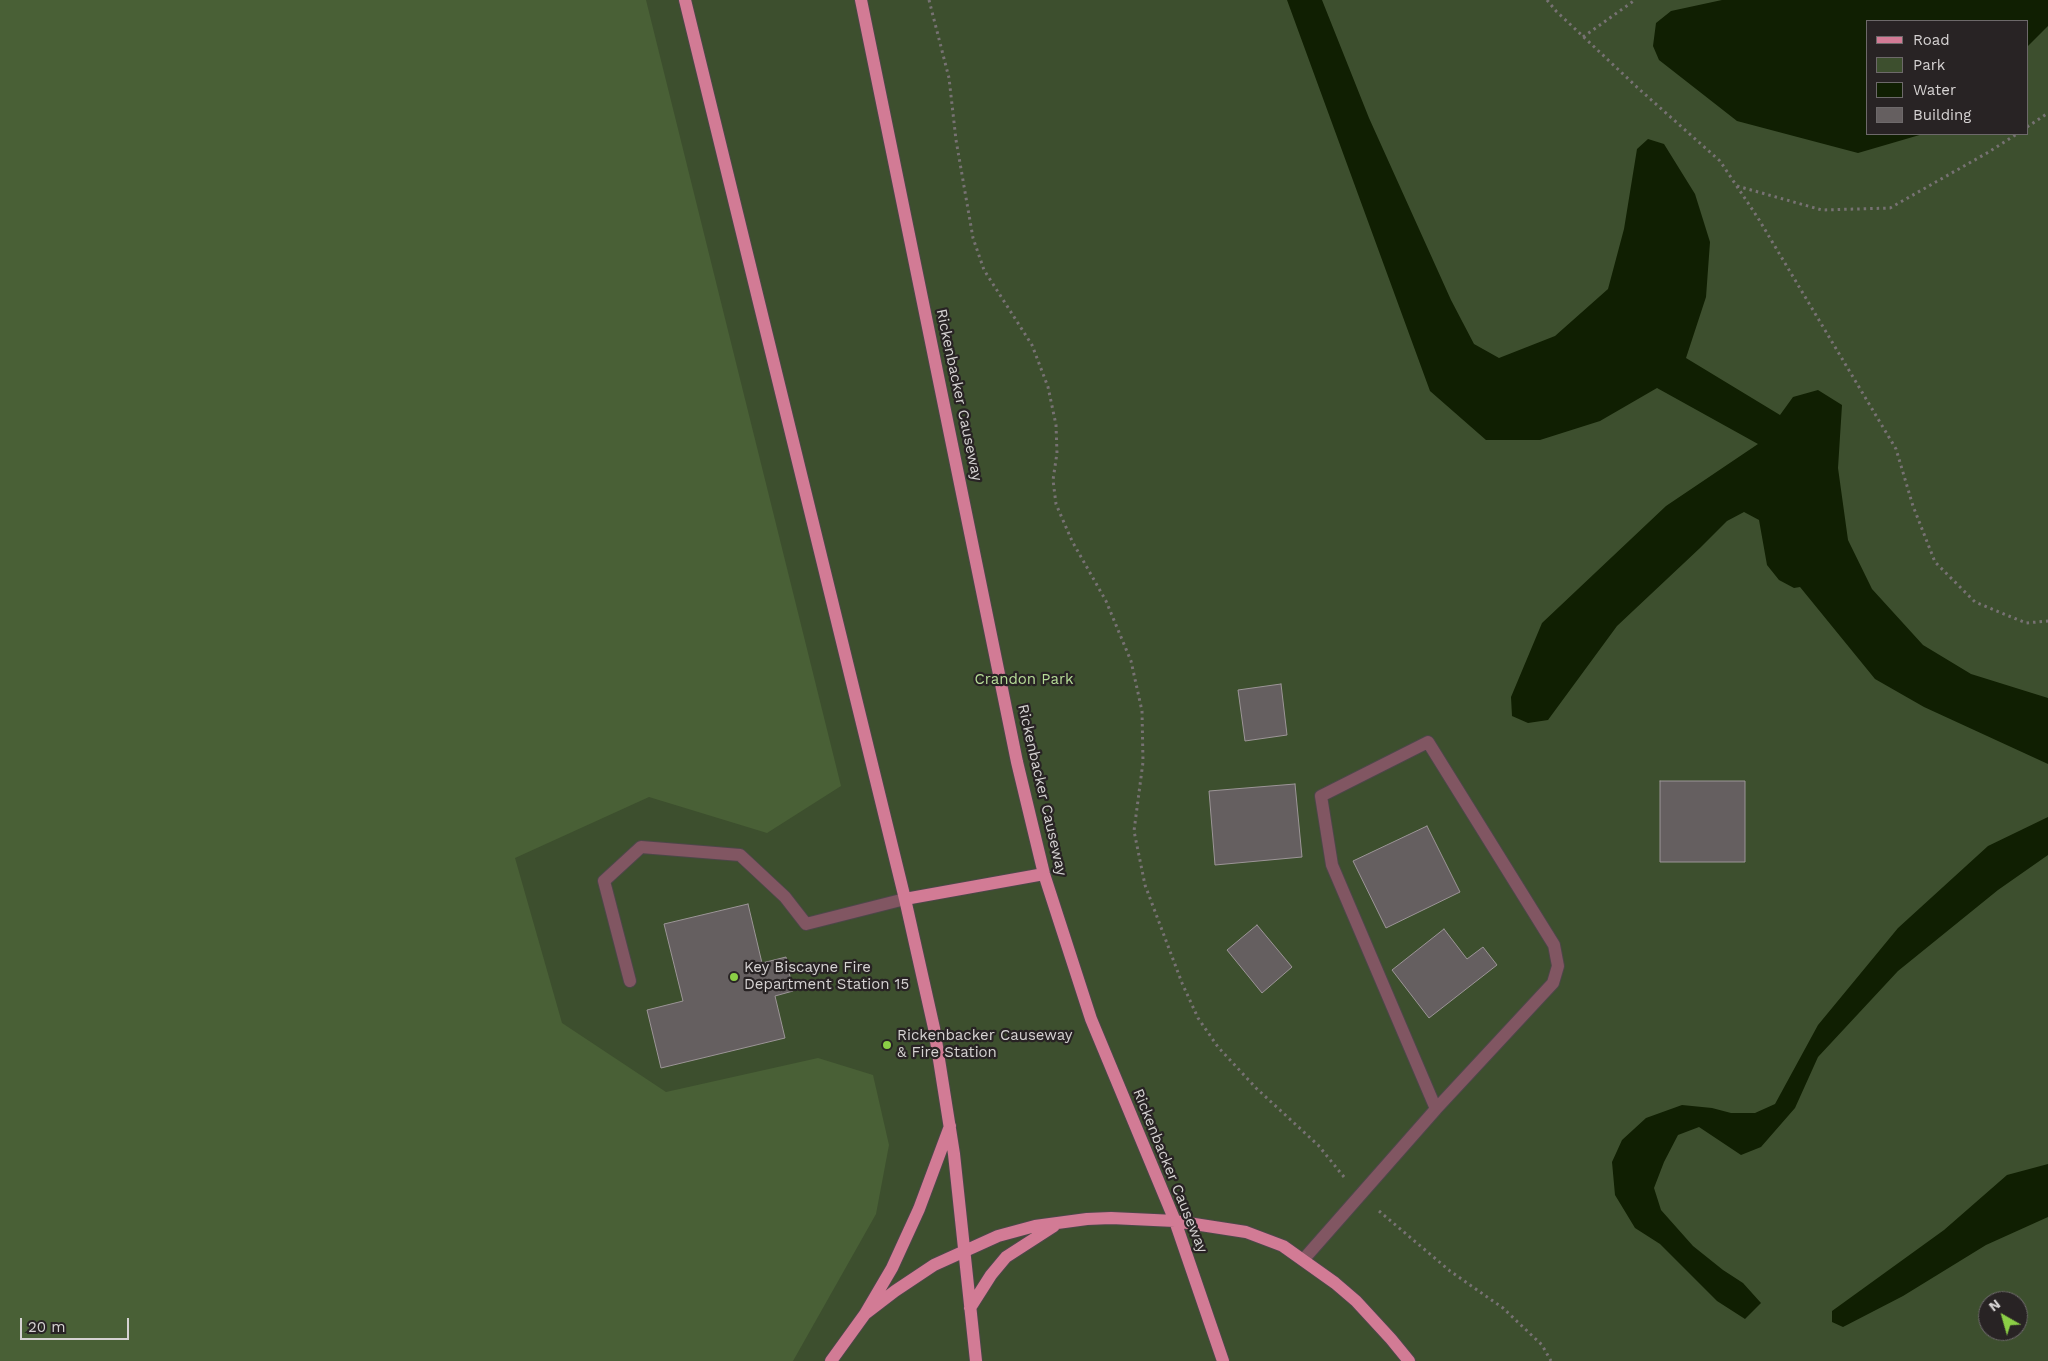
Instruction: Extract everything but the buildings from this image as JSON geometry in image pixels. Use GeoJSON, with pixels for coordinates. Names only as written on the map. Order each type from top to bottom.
{"type":"FeatureCollection","features":[{"type":"Feature","properties":{"kind":"main road"},"geometry":{"type":"LineString","coordinates":[[685,0],[905,899],[934,1028],[954,1154],[976,1361]]}},
{"type":"Feature","properties":{"kind":"main road","name":"Rickenbacker Causeway"},"geometry":{"type":"LineString","coordinates":[[861,0],[1017,762],[1044,874],[1091,1019],[1175,1221],[1223,1361]]}},
{"type":"Feature","properties":{"kind":"main road"},"geometry":{"type":"LineString","coordinates":[[905,899],[1044,874]]}},
{"type":"Feature","properties":{"kind":"main road"},"geometry":{"type":"LineString","coordinates":[[830,1361],[865,1314],[892,1268],[915,1217],[950,1126]]}},
{"type":"Feature","properties":{"kind":"main road"},"geometry":{"type":"LineString","coordinates":[[865,1314],[934,1265],[964,1251],[1017,1231],[1058,1223],[1111,1218],[1175,1221],[1246,1232],[1283,1246],[1356,1301],[1386,1332],[1409,1361]]}},
{"type":"Feature","properties":{"kind":"main road"},"geometry":{"type":"LineString","coordinates":[[970,1308],[991,1275],[1006,1257],[1058,1223]]}},
{"type":"Feature","properties":{"kind":"lane"},"geometry":{"type":"LineString","coordinates":[[1303,1260],[1436,1109],[1553,984],[1558,966],[1554,945],[1428,742],[1321,796],[1332,865],[1436,1109]]}},
{"type":"Feature","properties":{"kind":"lane"},"geometry":{"type":"LineString","coordinates":[[630,981],[604,881],[641,847],[740,856],[785,896],[806,924],[905,899]]}},
{"type":"Feature","properties":{"kind":"path"},"geometry":{"type":"LineString","coordinates":[[928,0],[949,78],[973,238],[984,270],[1032,345],[1048,387],[1056,426],[1057,453],[1053,480],[1056,504],[1072,541],[1106,601],[1131,661],[1142,710],[1143,762],[1134,831],[1145,884],[1182,983],[1198,1018],[1218,1047],[1256,1088],[1318,1145],[1350,1184]]}},
{"type":"Feature","properties":{"kind":"path"},"geometry":{"type":"LineString","coordinates":[[1547,0],[1639,89],[1720,161],[1896,449],[1913,506],[1935,562],[1975,602],[2026,623],[2048,621]]}},
{"type":"Feature","properties":{"kind":"path"},"geometry":{"type":"LineString","coordinates":[[1583,36],[1635,0]]}},
{"type":"Feature","properties":{"kind":"path"},"geometry":{"type":"LineString","coordinates":[[2028,126],[2048,113]]}},
{"type":"Feature","properties":{"kind":"path"},"geometry":{"type":"LineString","coordinates":[[1736,185],[1822,210],[1890,208],[2015,135]]}},
{"type":"Feature","properties":{"kind":"path"},"geometry":{"type":"LineString","coordinates":[[1377,1210],[1450,1271],[1503,1308],[1542,1345],[1551,1361]]}},
{"type":"Feature","properties":{"kind":"green space","name":"Crandon Park"},"geometry":{"type":"Polygon","coordinates":[[[0,0],[2048,0],[2048,1361],[0,1361],[0,0]]]}},
{"type":"Feature","properties":{"kind":"shaded area"},"geometry":{"type":"Polygon","coordinates":[[[0,0],[646,0],[841,786],[767,833],[649,797],[515,858],[562,1023],[666,1092],[818,1058],[873,1075],[889,1145],[876,1214],[793,1361],[0,1361],[0,0]]]}},
{"type":"Feature","properties":{"kind":"water"},"geometry":{"type":"Polygon","coordinates":[[[1287,0],[1322,0],[1369,118],[1451,300],[1474,344],[1499,358],[1555,336],[1608,289],[1624,229],[1637,149],[1648,139],[1664,144],[1695,194],[1710,242],[1706,297],[1686,358],[1780,415],[1793,397],[1818,390],[1842,405],[1838,468],[1848,540],[1872,589],[1923,645],[1971,674],[2048,698],[2048,764],[1924,707],[1875,679],[1800,587],[1794,588],[1779,580],[1767,565],[1759,520],[1744,512],[1727,521],[1617,626],[1548,720],[1528,723],[1512,716],[1511,697],[1542,623],[1666,506],[1758,444],[1657,388],[1600,421],[1540,440],[1486,440],[1430,391],[1287,0]]]}},
{"type":"Feature","properties":{"kind":"water"},"geometry":{"type":"Polygon","coordinates":[[[1722,0],[2048,0],[2048,26],[2028,46],[2028,20],[1866,20],[1866,135],[1920,135],[1858,153],[1737,121],[1659,60],[1653,46],[1656,23],[1671,11],[1722,0]]]}},
{"type":"Feature","properties":{"kind":"water"},"geometry":{"type":"Polygon","coordinates":[[[2048,817],[2048,855],[1998,890],[1898,971],[1818,1057],[1795,1108],[1761,1147],[1741,1155],[1699,1127],[1678,1135],[1664,1162],[1654,1188],[1661,1210],[1693,1246],[1743,1283],[1761,1303],[1745,1319],[1717,1301],[1660,1244],[1635,1228],[1615,1195],[1612,1162],[1622,1140],[1646,1118],[1682,1105],[1712,1108],[1731,1113],[1755,1113],[1775,1104],[1818,1025],[1898,928],[1988,846],[2048,817]]]}},
{"type":"Feature","properties":{"kind":"water"},"geometry":{"type":"Polygon","coordinates":[[[2048,1164],[2048,1217],[1986,1245],[1903,1296],[1843,1327],[1832,1322],[1832,1311],[1944,1230],[2007,1175],[2048,1164]]]}},
{"type":"Feature","properties":{"kind":"place","name":"Key Biscayne Fire Department Station 15"},"geometry":{"type":"Point","coordinates":[734,977]}},
{"type":"Feature","properties":{"kind":"place","name":"Rickenbacker Causeway & Fire Station"},"geometry":{"type":"Point","coordinates":[887,1045]}}]}
